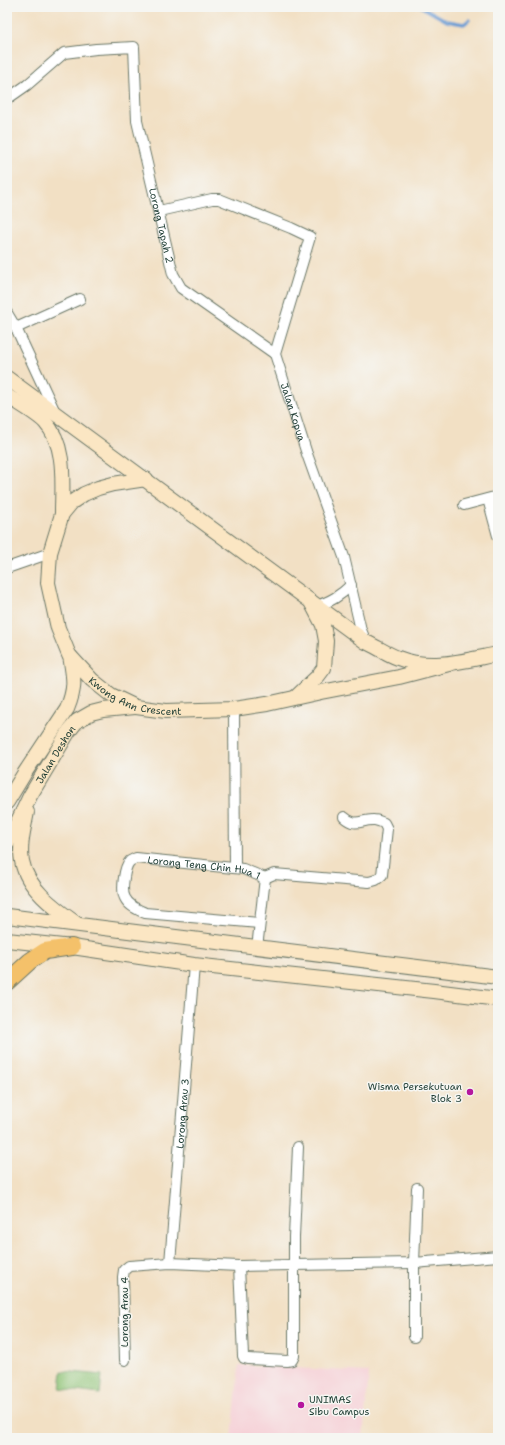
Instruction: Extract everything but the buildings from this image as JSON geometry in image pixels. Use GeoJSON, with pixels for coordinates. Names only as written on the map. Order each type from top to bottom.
{"type":"FeatureCollection","features":[{"type":"Feature","properties":{"kind":"main road"},"geometry":{"type":"LineString","coordinates":[[7,378],[366,642],[399,659],[424,664],[449,664],[498,654]]}},
{"type":"Feature","properties":{"kind":"main road"},"geometry":{"type":"LineString","coordinates":[[7,396],[45,422],[55,438],[60,451],[62,475],[62,514]]}},
{"type":"Feature","properties":{"kind":"main road","name":"Kwong Ann Crescent"},"geometry":{"type":"LineString","coordinates":[[146,479],[98,488],[84,494],[72,502],[62,514],[50,553],[48,583],[58,628],[70,655],[92,680],[111,695],[136,706],[166,711],[234,709],[294,699],[321,692],[399,677],[449,664]]}},
{"type":"Feature","properties":{"kind":"main road"},"geometry":{"type":"LineString","coordinates":[[294,699],[318,676],[324,668],[326,641],[323,625],[314,603]]}},
{"type":"Feature","properties":{"kind":"main road","name":"Jalan Deshon"},"geometry":{"type":"LineString","coordinates":[[7,802],[67,709],[72,698],[74,680],[70,655]]}},
{"type":"Feature","properties":{"kind":"main road","name":"Jalan Deshon"},"geometry":{"type":"LineString","coordinates":[[7,844],[30,796],[69,731],[77,721],[91,713],[136,706]]}},
{"type":"Feature","properties":{"kind":"main road"},"geometry":{"type":"LineString","coordinates":[[30,796],[21,847],[22,862],[28,878],[36,890],[78,925]]}},
{"type":"Feature","properties":{"kind":"main road"},"geometry":{"type":"LineString","coordinates":[[7,916],[498,977]]}},
{"type":"Feature","properties":{"kind":"main road"},"geometry":{"type":"LineString","coordinates":[[7,940],[498,1000]]}},
{"type":"Feature","properties":{"kind":"main road"},"geometry":{"type":"LineString","coordinates":[[7,982],[30,961],[45,951],[72,947]]}},
{"type":"Feature","properties":{"kind":"street","name":"Lorong Tapah 2"},"geometry":{"type":"LineString","coordinates":[[7,99],[27,85],[64,53],[96,49],[134,48],[137,121],[173,274],[181,288],[275,354]]}},
{"type":"Feature","properties":{"kind":"street"},"geometry":{"type":"LineString","coordinates":[[159,211],[212,199],[219,199],[310,237],[275,354]]}},
{"type":"Feature","properties":{"kind":"street"},"geometry":{"type":"LineString","coordinates":[[16,328],[80,299]]}},
{"type":"Feature","properties":{"kind":"street"},"geometry":{"type":"LineString","coordinates":[[7,313],[16,328],[55,412]]}},
{"type":"Feature","properties":{"kind":"street","name":"Jalan Kopua"},"geometry":{"type":"LineString","coordinates":[[275,354],[307,454],[344,557],[361,630],[366,642]]}},
{"type":"Feature","properties":{"kind":"street"},"geometry":{"type":"LineString","coordinates":[[464,505],[493,497],[498,536]]}},
{"type":"Feature","properties":{"kind":"street"},"geometry":{"type":"LineString","coordinates":[[7,568],[50,553]]}},
{"type":"Feature","properties":{"kind":"street"},"geometry":{"type":"LineString","coordinates":[[314,603],[332,601],[342,595],[351,585]]}},
{"type":"Feature","properties":{"kind":"street"},"geometry":{"type":"LineString","coordinates":[[234,709],[235,868]]}},
{"type":"Feature","properties":{"kind":"street"},"geometry":{"type":"LineString","coordinates":[[256,948],[265,878],[274,874],[369,882],[376,880],[382,875],[387,829],[384,823],[374,820],[355,823],[348,821],[344,817]]}},
{"type":"Feature","properties":{"kind":"street","name":"Lorong Teng Chin Hua 1"},"geometry":{"type":"LineString","coordinates":[[259,923],[145,913],[132,907],[125,899],[123,893],[125,870],[130,861],[136,858],[243,869],[265,878]]}},
{"type":"Feature","properties":{"kind":"street","name":"Lorong Arau 3"},"geometry":{"type":"LineString","coordinates":[[170,1263],[194,964]]}},
{"type":"Feature","properties":{"kind":"street"},"geometry":{"type":"LineString","coordinates":[[239,1266],[244,1358],[287,1361],[292,1360],[294,1356],[294,1266],[298,1147]]}},
{"type":"Feature","properties":{"kind":"street"},"geometry":{"type":"LineString","coordinates":[[414,1337],[414,1263],[417,1188]]}},
{"type":"Feature","properties":{"kind":"street"},"geometry":{"type":"LineString","coordinates":[[170,1263],[239,1266],[294,1266],[414,1263],[498,1256]]}},
{"type":"Feature","properties":{"kind":"street","name":"Lorong Arau 4"},"geometry":{"type":"LineString","coordinates":[[125,1360],[124,1270],[129,1266],[170,1263]]}},
{"type":"Feature","properties":{"kind":"shaded area","name":"UNIMAS Sibu Campus"},"geometry":{"type":"Polygon","coordinates":[[[239,1365],[369,1372],[363,1438],[232,1438],[239,1365]]]}},
{"type":"Feature","properties":{"kind":"green space"},"geometry":{"type":"Polygon","coordinates":[[[62,1371],[102,1375],[100,1394],[60,1389],[62,1371]]]}},
{"type":"Feature","properties":{"kind":"waterway"},"geometry":{"type":"LineString","coordinates":[[422,7],[447,21],[464,24],[469,20]]}},
{"type":"Feature","properties":{"kind":"place","name":"Wisma Persekutuan Blok 3"},"geometry":{"type":"Point","coordinates":[470,1092]}},
{"type":"Feature","properties":{"kind":"place","name":"UNIMAS Sibu Campus"},"geometry":{"type":"Point","coordinates":[301,1405]}}]}
